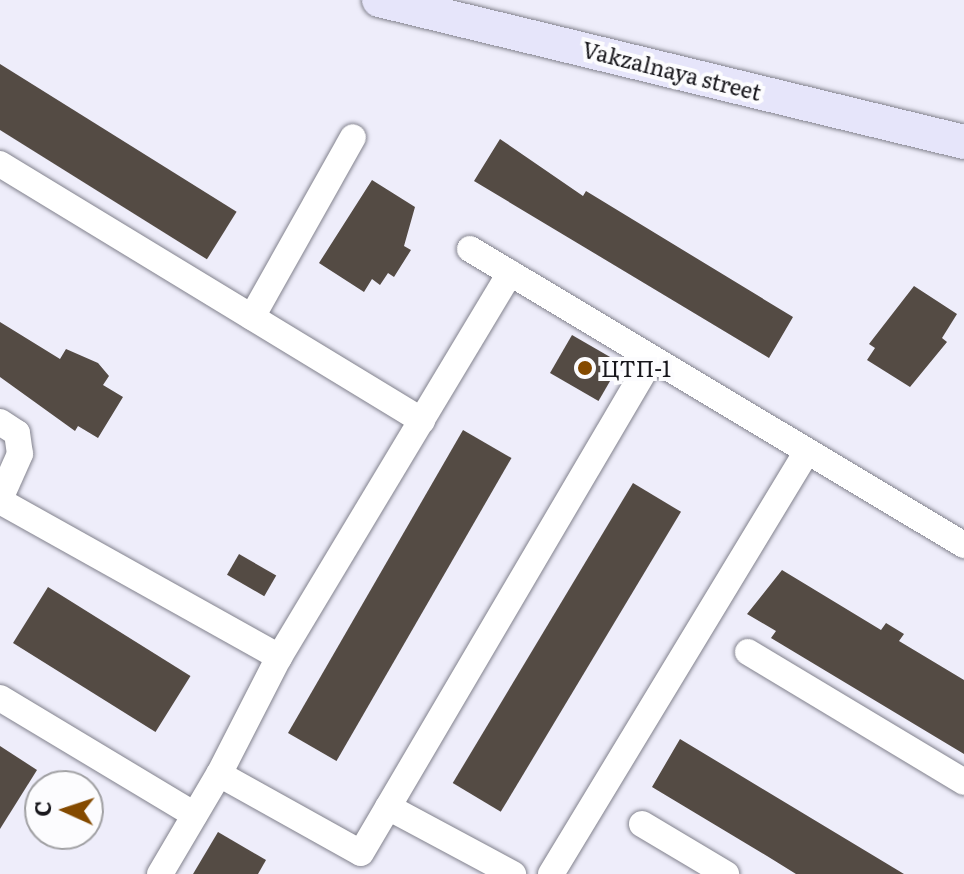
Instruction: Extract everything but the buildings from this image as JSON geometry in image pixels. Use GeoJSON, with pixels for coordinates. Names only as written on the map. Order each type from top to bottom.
{"type":"FeatureCollection","features":[{"type":"Feature","properties":{"kind":"main road","name":"Vakzalnaya street"},"geometry":{"type":"LineString","coordinates":[[379,0],[472,10],[964,142]]}},
{"type":"Feature","properties":{"kind":"lane"},"geometry":{"type":"LineString","coordinates":[[252,317],[353,137]]}},
{"type":"Feature","properties":{"kind":"lane"},"geometry":{"type":"LineString","coordinates":[[0,164],[422,421]]}},
{"type":"Feature","properties":{"kind":"lane"},"geometry":{"type":"LineString","coordinates":[[470,249],[964,545]]}},
{"type":"Feature","properties":{"kind":"lane"},"geometry":{"type":"LineString","coordinates":[[160,874],[219,774],[279,657],[510,273]]}},
{"type":"Feature","properties":{"kind":"lane"},"geometry":{"type":"LineString","coordinates":[[219,774],[361,853],[652,358]]}},
{"type":"Feature","properties":{"kind":"lane"},"geometry":{"type":"LineString","coordinates":[[0,422],[17,433],[20,454],[0,500],[279,657]]}},
{"type":"Feature","properties":{"kind":"lane"},"geometry":{"type":"LineString","coordinates":[[551,874],[807,451]]}},
{"type":"Feature","properties":{"kind":"lane"},"geometry":{"type":"LineString","coordinates":[[748,652],[964,782]]}},
{"type":"Feature","properties":{"kind":"lane"},"geometry":{"type":"LineString","coordinates":[[0,698],[195,815]]}},
{"type":"Feature","properties":{"kind":"lane"},"geometry":{"type":"LineString","coordinates":[[388,807],[513,874]]}},
{"type":"Feature","properties":{"kind":"lane"},"geometry":{"type":"LineString","coordinates":[[642,824],[726,874]]}},
{"type":"Feature","properties":{"kind":"place","name":"ЦТП-1"},"geometry":{"type":"Point","coordinates":[585,368]}}]}
